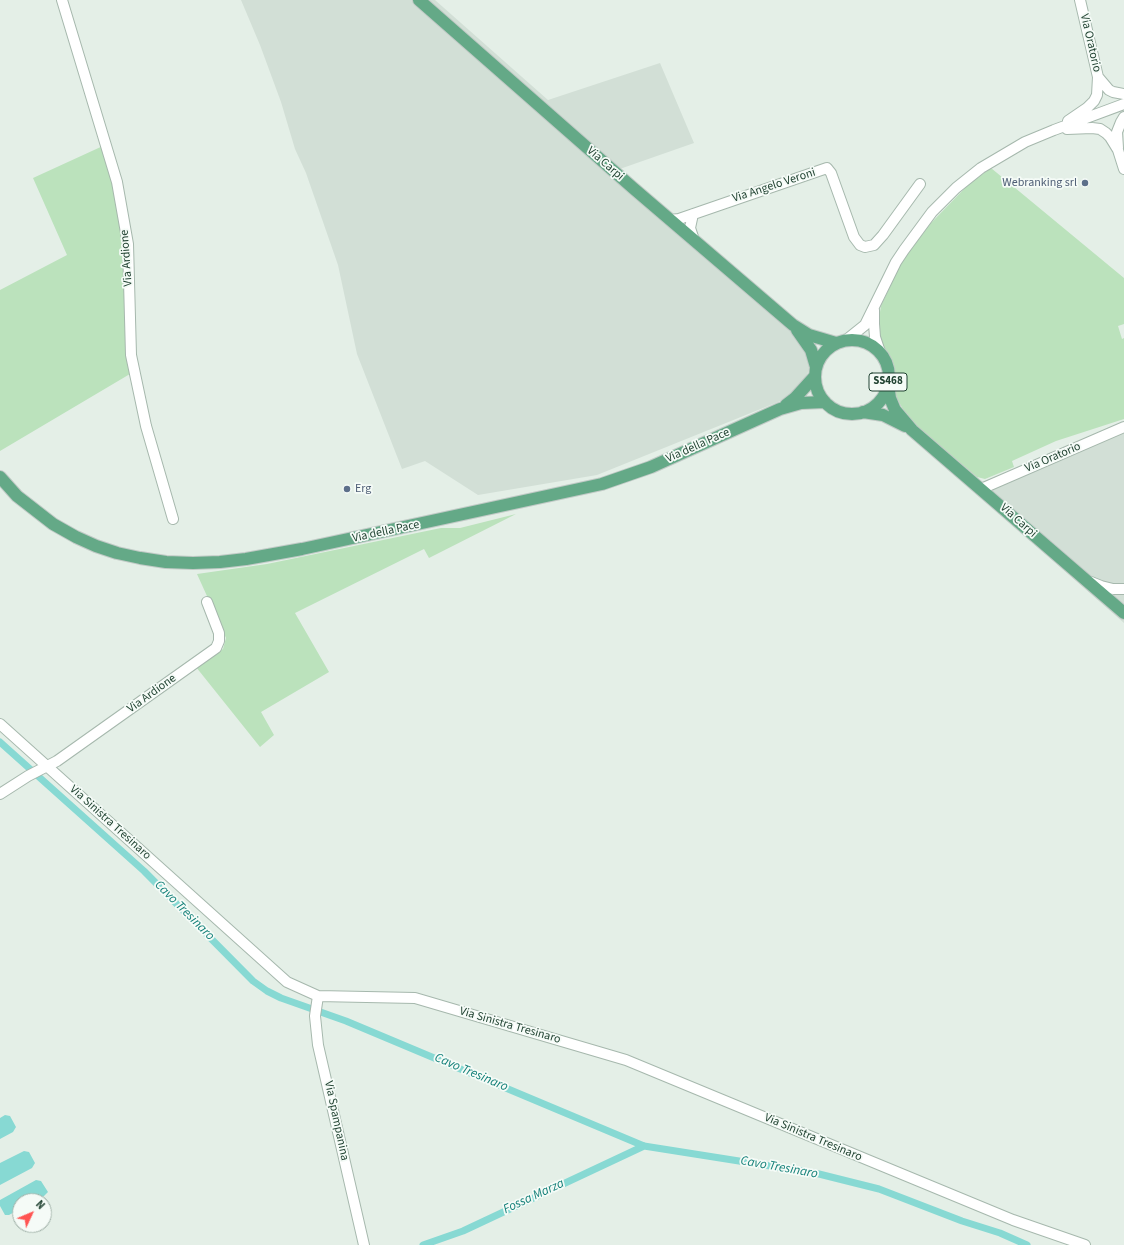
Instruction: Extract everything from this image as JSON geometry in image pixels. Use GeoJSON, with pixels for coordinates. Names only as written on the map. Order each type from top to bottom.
{"type":"FeatureCollection","features":[{"type":"Feature","properties":{"kind":"main road","name":"Via Carpi"},"geometry":{"type":"LineString","coordinates":[[419,0],[528,97],[793,325],[809,335],[841,342],[853,340],[865,343],[876,349],[881,355],[887,369],[890,398],[894,410],[912,430],[1048,549],[1122,610]]}},
{"type":"Feature","properties":{"kind":"main road","name":"Via Carpi"},"geometry":{"type":"LineString","coordinates":[[793,325],[811,350],[818,390],[825,402],[843,413],[863,412],[883,415],[912,430]]}},
{"type":"Feature","properties":{"kind":"main road"},"geometry":{"type":"LineString","coordinates":[[816,372],[824,353],[841,342]]}},
{"type":"Feature","properties":{"kind":"main road","name":"Via della Pace"},"geometry":{"type":"LineString","coordinates":[[780,409],[795,398],[816,372]]}},
{"type":"Feature","properties":{"kind":"main road","name":"SS468"},"geometry":{"type":"LineString","coordinates":[[863,412],[879,401],[888,384]]}},
{"type":"Feature","properties":{"kind":"main road","name":"Via della Pace"},"geometry":{"type":"LineString","coordinates":[[0,477],[17,496],[53,524],[96,546],[134,557],[166,562],[220,562],[310,548],[602,484],[651,467],[780,409],[801,402],[825,402]]}},
{"type":"Feature","properties":{"kind":"street","name":"Via Ardione"},"geometry":{"type":"LineString","coordinates":[[62,0],[117,182],[128,244],[131,355],[146,426],[173,519]]}},
{"type":"Feature","properties":{"kind":"street","name":"Via Oratorio"},"geometry":{"type":"LineString","coordinates":[[1080,0],[1098,76],[1109,90],[1124,94]]}},
{"type":"Feature","properties":{"kind":"street"},"geometry":{"type":"LineString","coordinates":[[1054,130],[1087,108],[1094,100],[1097,95],[1098,76]]}},
{"type":"Feature","properties":{"kind":"street"},"geometry":{"type":"LineString","coordinates":[[841,342],[865,325],[896,262],[921,225],[943,200],[981,168],[1025,142],[1124,104]]}},
{"type":"Feature","properties":{"kind":"street"},"geometry":{"type":"LineString","coordinates":[[1118,150],[1118,132],[1120,122],[1124,117]]}},
{"type":"Feature","properties":{"kind":"street"},"geometry":{"type":"LineString","coordinates":[[1054,130],[1082,128],[1100,129],[1110,137],[1118,150],[1124,169]]}},
{"type":"Feature","properties":{"kind":"street","name":"Via Angelo Veroni"},"geometry":{"type":"LineString","coordinates":[[670,220],[679,219],[827,168],[831,173],[854,237],[860,245],[865,247],[874,245],[883,235],[920,184]]}},
{"type":"Feature","properties":{"kind":"street"},"geometry":{"type":"LineString","coordinates":[[694,214],[690,228],[694,240]]}},
{"type":"Feature","properties":{"kind":"street"},"geometry":{"type":"LineString","coordinates":[[874,307],[875,337],[881,355]]}},
{"type":"Feature","properties":{"kind":"street","name":"Via Oratorio"},"geometry":{"type":"LineString","coordinates":[[981,489],[1124,427]]}},
{"type":"Feature","properties":{"kind":"street"},"geometry":{"type":"LineString","coordinates":[[1085,579],[1101,586],[1124,590]]}},
{"type":"Feature","properties":{"kind":"street"},"geometry":{"type":"LineString","coordinates":[[1122,610],[1118,602],[1124,593]]}},
{"type":"Feature","properties":{"kind":"street","name":"Via Ardione"},"geometry":{"type":"LineString","coordinates":[[0,794],[28,776],[57,761],[216,648],[219,633],[207,602]]}},
{"type":"Feature","properties":{"kind":"street","name":"Via Sinistra Tresinaro"},"geometry":{"type":"LineString","coordinates":[[0,724],[45,767],[316,1006],[415,998],[626,1060],[1013,1220],[1085,1245]]}},
{"type":"Feature","properties":{"kind":"street","name":"Via Spampanina"},"geometry":{"type":"LineString","coordinates":[[316,1006],[318,1045],[364,1245]]}},
{"type":"Feature","properties":{"kind":"shaded area"},"geometry":{"type":"Polygon","coordinates":[[[241,0],[435,0],[548,100],[660,63],[694,143],[614,171],[794,332],[806,348],[811,365],[803,384],[783,400],[597,475],[478,495],[425,461],[402,469],[357,354],[338,265],[306,173],[295,149],[281,102],[260,45],[241,0]]]}},
{"type":"Feature","properties":{"kind":"shaded area"},"geometry":{"type":"Polygon","coordinates":[[[1124,426],[1124,623],[969,487],[1124,426]]]}},
{"type":"Feature","properties":{"kind":"green space"},"geometry":{"type":"Polygon","coordinates":[[[105,145],[121,198],[135,371],[0,451],[0,290],[67,255],[33,178],[105,145]]]}},
{"type":"Feature","properties":{"kind":"green space"},"geometry":{"type":"Polygon","coordinates":[[[991,168],[1124,278],[1124,324],[1118,326],[1122,339],[1124,338],[1124,419],[1056,441],[1012,461],[1014,467],[985,479],[977,477],[914,425],[904,411],[896,397],[892,365],[880,338],[878,324],[881,306],[902,261],[931,223],[969,184],[991,168]]]}},
{"type":"Feature","properties":{"kind":"green space"},"geometry":{"type":"Polygon","coordinates":[[[516,514],[429,558],[424,549],[295,613],[329,672],[261,712],[274,735],[260,747],[196,667],[223,649],[226,638],[197,574],[267,564],[441,528],[460,528],[516,514]]]}},
{"type":"Feature","properties":{"kind":"water"},"geometry":{"type":"Polygon","coordinates":[[[5,1115],[10,1116],[16,1127],[13,1132],[0,1139],[0,1118],[5,1115]]]}},
{"type":"Feature","properties":{"kind":"water"},"geometry":{"type":"Polygon","coordinates":[[[24,1151],[29,1152],[35,1163],[32,1168],[0,1185],[0,1163],[24,1151]]]}},
{"type":"Feature","properties":{"kind":"water"},"geometry":{"type":"Polygon","coordinates":[[[36,1180],[41,1181],[48,1192],[47,1193],[13,1193],[36,1180]]]}},
{"type":"Feature","properties":{"kind":"water"},"geometry":{"type":"Polygon","coordinates":[[[12,1193],[12,1213],[5,1215],[0,1206],[0,1200],[12,1193]]]}},
{"type":"Feature","properties":{"kind":"waterway","name":"Cavo Tresinaro"},"geometry":{"type":"LineString","coordinates":[[0,742],[144,871],[253,981],[267,991],[281,998],[346,1021],[644,1146],[815,1173],[879,1189],[962,1221],[1000,1233],[1027,1245]]}},
{"type":"Feature","properties":{"kind":"waterway","name":"Fossa Marza"},"geometry":{"type":"LineString","coordinates":[[423,1245],[463,1231],[644,1146]]}},
{"type":"Feature","properties":{"kind":"place","name":"Webranking srl"},"geometry":{"type":"Point","coordinates":[1085,183]}},
{"type":"Feature","properties":{"kind":"place","name":"Erg"},"geometry":{"type":"Point","coordinates":[347,489]}}]}
